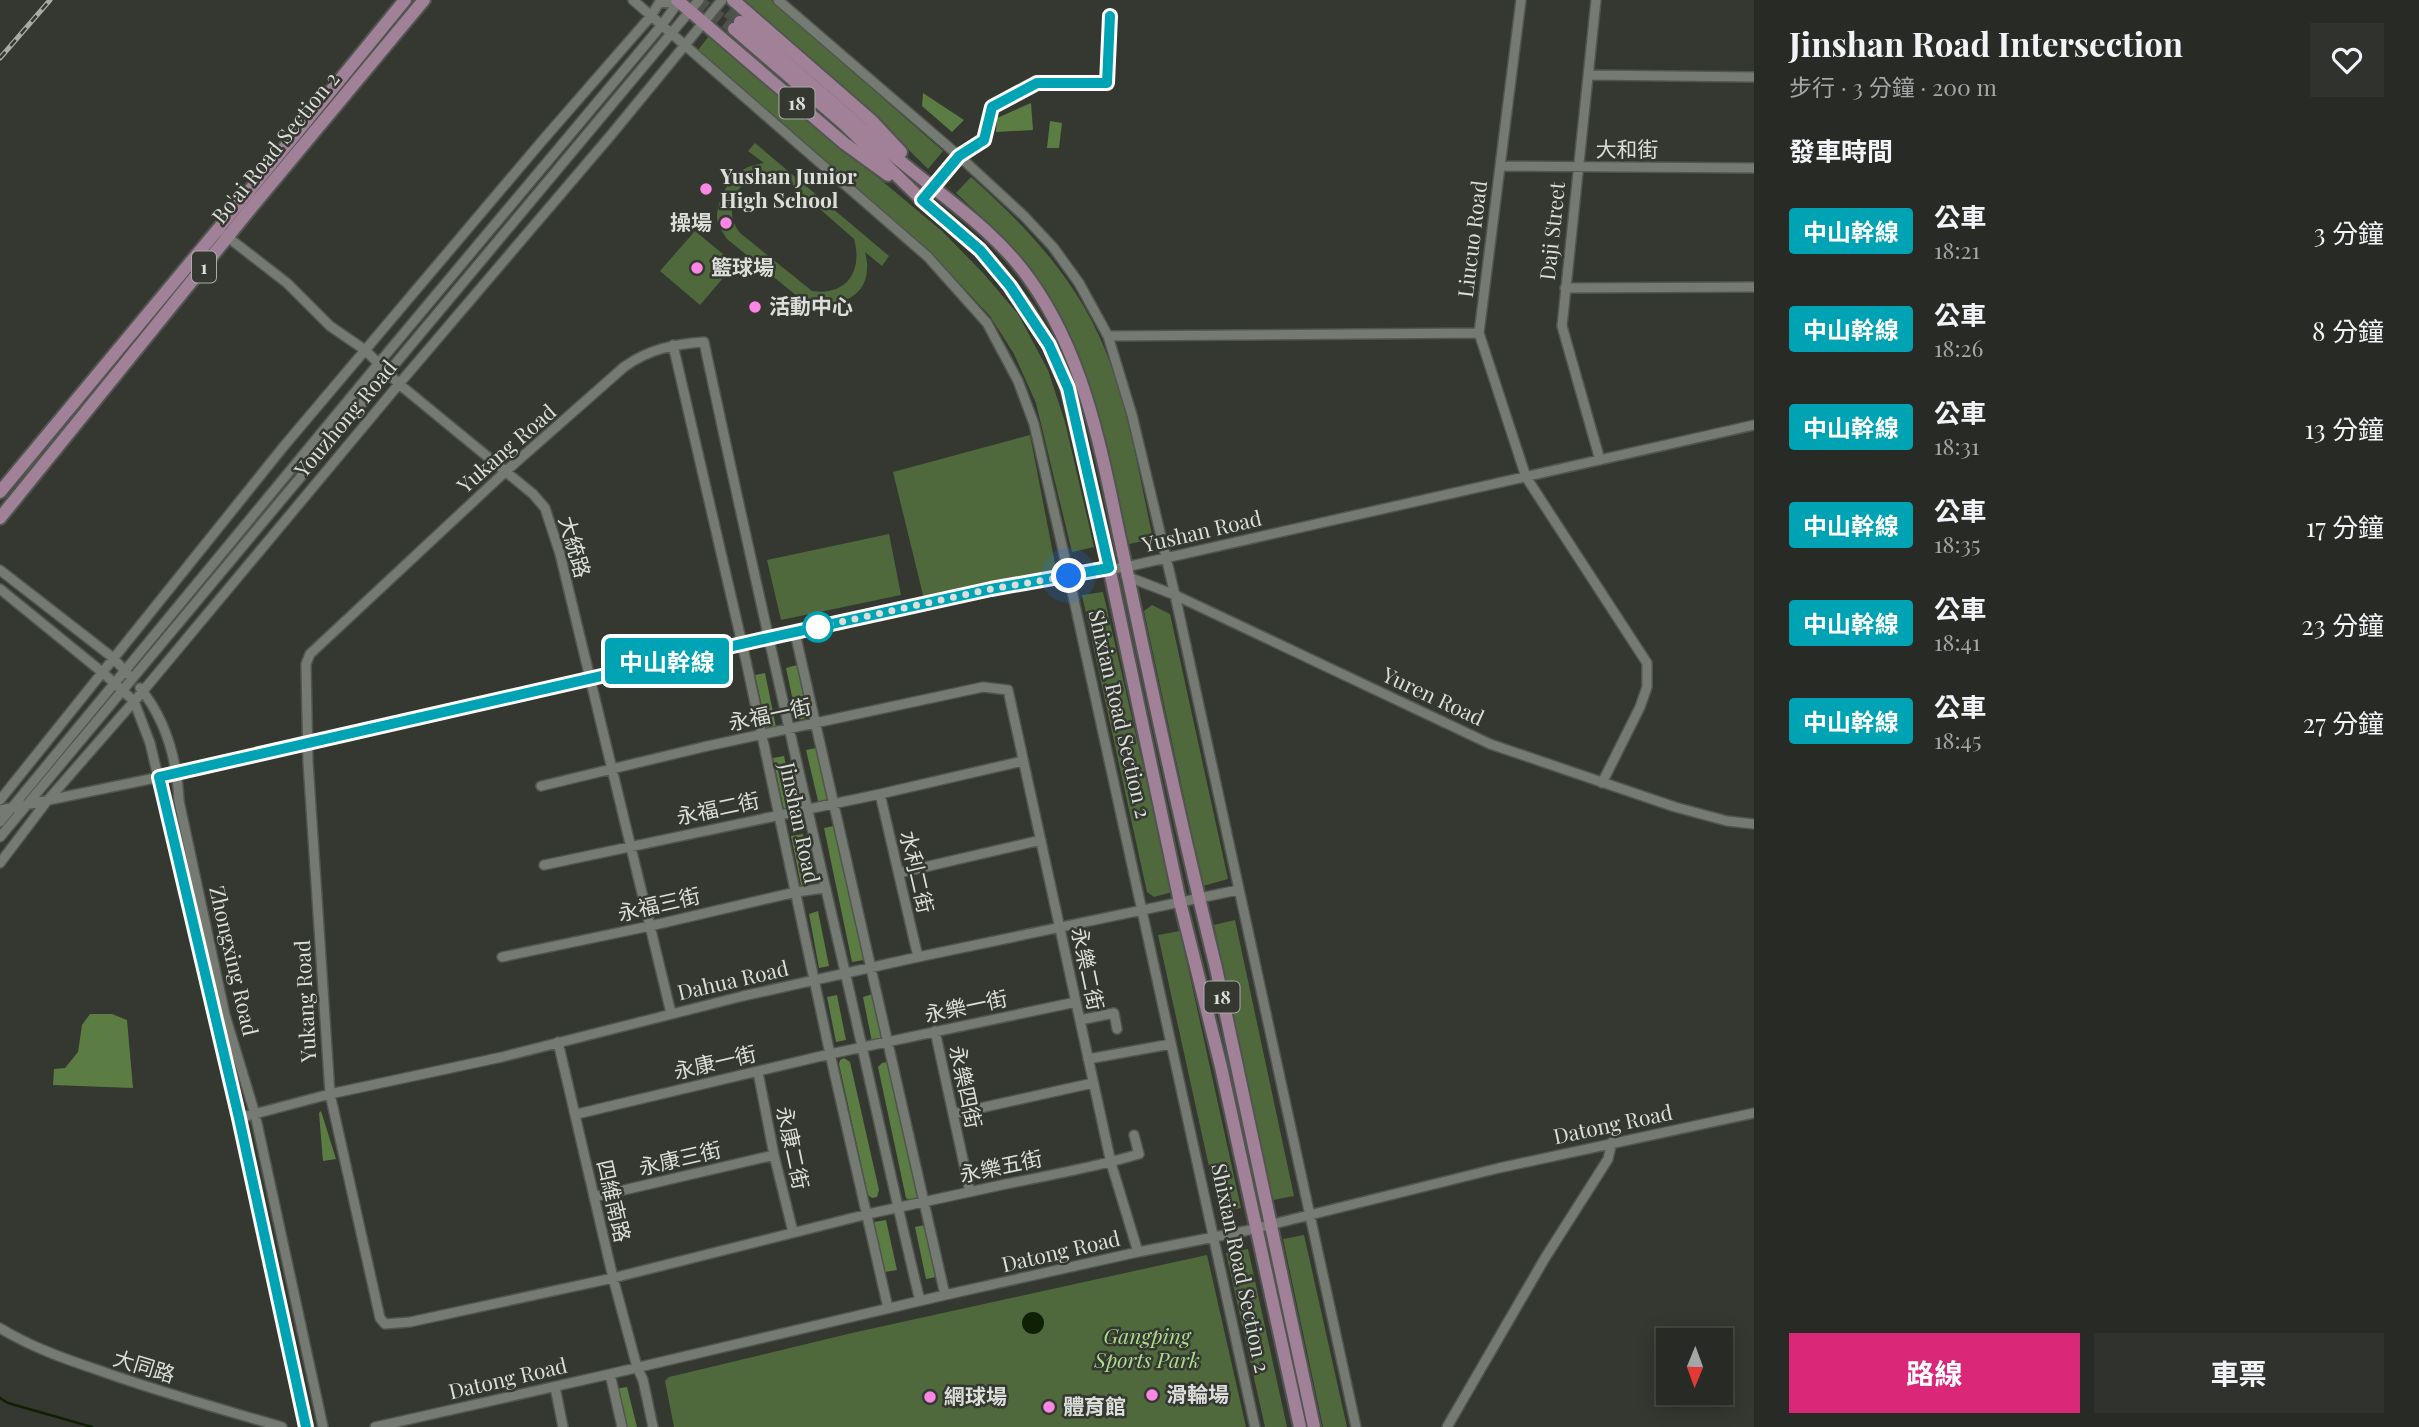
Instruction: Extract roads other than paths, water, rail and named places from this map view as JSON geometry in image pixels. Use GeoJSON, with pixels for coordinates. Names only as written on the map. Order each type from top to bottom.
{"type":"FeatureCollection","features":[{"type":"Feature","properties":{"kind":"main road","name":"Bo'ai Road Section 2"},"geometry":{"type":"LineString","coordinates":[[0,518],[405,0]]}},
{"type":"Feature","properties":{"kind":"main road","name":"Bo'ai Road Section 2"},"geometry":{"type":"LineString","coordinates":[[0,492],[424,0]]}},
{"type":"Feature","properties":{"kind":"main road","name":"Shixian Road Section 2"},"geometry":{"type":"LineString","coordinates":[[733,0],[872,121],[932,186]]}},
{"type":"Feature","properties":{"kind":"main road","name":"Shixian Road Section 2"},"geometry":{"type":"LineString","coordinates":[[678,1],[695,5],[704,22],[844,143],[922,200]]}},
{"type":"Feature","properties":{"kind":"main road","name":"Shixian Road Section 2"},"geometry":{"type":"LineString","coordinates":[[1300,1427],[1221,1067],[1180,902],[1068,388],[1049,345],[1010,286],[980,250],[922,200],[737,25],[991,236],[1029,277],[1065,337],[1083,384],[1127,572],[1198,898],[1216,968],[1314,1427]]}},
{"type":"Feature","properties":{"kind":"street","name":"Shixian Road Section 2"},"geometry":{"type":"LineString","coordinates":[[633,0],[928,257],[987,323],[1018,381],[1034,424],[1069,576],[1255,1427]]}},
{"type":"Feature","properties":{"kind":"street","name":"Youzhong Road"},"geometry":{"type":"LineString","coordinates":[[0,863],[47,801],[143,691],[722,0]]}},
{"type":"Feature","properties":{"kind":"street"},"geometry":{"type":"LineString","coordinates":[[778,0],[959,156],[1024,216],[1053,247],[1079,283],[1108,336],[1132,415],[1175,594],[1356,1427]]}},
{"type":"Feature","properties":{"kind":"street","name":"Liucuo Road"},"geometry":{"type":"LineString","coordinates":[[1521,0],[1479,333],[1526,477],[1647,663],[1647,687],[1640,707],[1602,783]]}},
{"type":"Feature","properties":{"kind":"street","name":"Daji Street"},"geometry":{"type":"LineString","coordinates":[[1596,0],[1562,326],[1600,460]]}},
{"type":"Feature","properties":{"kind":"street","name":"Youzhong Road"},"geometry":{"type":"LineString","coordinates":[[0,800],[112,657],[365,351],[651,16],[659,3],[678,1]]}},
{"type":"Feature","properties":{"kind":"street","name":"Youzhong Road"},"geometry":{"type":"LineString","coordinates":[[0,822],[661,26],[678,1]]}},
{"type":"Feature","properties":{"kind":"street","name":"Youzhong Road"},"geometry":{"type":"LineString","coordinates":[[0,837],[695,5]]}},
{"type":"Feature","properties":{"kind":"street"},"geometry":{"type":"LineString","coordinates":[[1589,75],[1754,77]]}},
{"type":"Feature","properties":{"kind":"street","name":"大和街"},"geometry":{"type":"LineString","coordinates":[[1500,166],[1754,168]]}},
{"type":"Feature","properties":{"kind":"street","name":"大統路"},"geometry":{"type":"LineString","coordinates":[[224,233],[287,283],[330,326],[365,351],[399,384],[533,494],[545,508],[591,678],[671,1013]]}},
{"type":"Feature","properties":{"kind":"street"},"geometry":{"type":"LineString","coordinates":[[1565,288],[1754,287]]}},
{"type":"Feature","properties":{"kind":"street"},"geometry":{"type":"LineString","coordinates":[[1108,336],[1479,333]]}},
{"type":"Feature","properties":{"kind":"street","name":"Yukang Road"},"geometry":{"type":"LineString","coordinates":[[704,342],[673,345],[640,356],[624,367],[506,471],[310,654],[306,664],[308,742],[330,1094],[380,1318],[384,1324],[410,1322],[612,1278],[898,1208]]}},
{"type":"Feature","properties":{"kind":"street","name":"Jinshan Road"},"geometry":{"type":"LineString","coordinates":[[704,342],[806,809],[920,1301]]}},
{"type":"Feature","properties":{"kind":"street","name":"Jinshan Road"},"geometry":{"type":"LineString","coordinates":[[673,345],[742,644],[830,1054],[888,1308]]}},
{"type":"Feature","properties":{"kind":"street","name":"Yushan Road"},"geometry":{"type":"LineString","coordinates":[[1127,572],[1166,558],[1754,425]]}},
{"type":"Feature","properties":{"kind":"street"},"geometry":{"type":"LineString","coordinates":[[0,810],[178,773],[991,589],[1109,568]]}},
{"type":"Feature","properties":{"kind":"street","name":"Yuren Road"},"geometry":{"type":"LineString","coordinates":[[1109,568],[1127,572],[1175,594],[1490,744],[1675,807],[1727,821],[1754,824]]}},
{"type":"Feature","properties":{"kind":"street","name":"Zhongxing Road"},"geometry":{"type":"LineString","coordinates":[[0,570],[112,657],[143,691],[160,718],[178,773],[179,802],[219,988],[255,1114],[323,1427]]}},
{"type":"Feature","properties":{"kind":"street"},"geometry":{"type":"LineString","coordinates":[[0,589],[134,701]]}},
{"type":"Feature","properties":{"kind":"street","name":"Jinshan Road"},"geometry":{"type":"LineString","coordinates":[[795,633],[945,1295]]}},
{"type":"Feature","properties":{"kind":"street","name":"永福一街"},"geometry":{"type":"LineString","coordinates":[[541,786],[983,687],[1008,690]]}},
{"type":"Feature","properties":{"kind":"street","name":"永樂二街"},"geometry":{"type":"LineString","coordinates":[[1008,690],[1111,1163],[1138,1252]]}},
{"type":"Feature","properties":{"kind":"street","name":"Zhongxing Road"},"geometry":{"type":"LineString","coordinates":[[134,701],[159,777],[239,1118],[306,1427]]}},
{"type":"Feature","properties":{"kind":"street","name":"永福二街"},"geometry":{"type":"LineString","coordinates":[[544,865],[1023,761]]}},
{"type":"Feature","properties":{"kind":"street","name":"水利二街"},"geometry":{"type":"LineString","coordinates":[[880,794],[918,957]]}},
{"type":"Feature","properties":{"kind":"street"},"geometry":{"type":"LineString","coordinates":[[899,873],[1041,840]]}},
{"type":"Feature","properties":{"kind":"street","name":"永福三街"},"geometry":{"type":"LineString","coordinates":[[502,957],[824,888]]}},
{"type":"Feature","properties":{"kind":"street","name":"Dahua Road"},"geometry":{"type":"LineString","coordinates":[[239,1118],[330,1094],[502,1057],[671,1013],[815,980],[1238,890]]}},
{"type":"Feature","properties":{"kind":"street","name":"永樂一街"},"geometry":{"type":"LineString","coordinates":[[862,1047],[1076,1002]]}},
{"type":"Feature","properties":{"kind":"street"},"geometry":{"type":"LineString","coordinates":[[1080,1020],[1114,1013],[1117,1029]]}},
{"type":"Feature","properties":{"kind":"street","name":"永樂四街"},"geometry":{"type":"LineString","coordinates":[[935,1031],[970,1192]]}},
{"type":"Feature","properties":{"kind":"street","name":"四維南路"},"geometry":{"type":"LineString","coordinates":[[558,1042],[577,1114],[612,1278],[643,1380],[653,1427]]}},
{"type":"Feature","properties":{"kind":"street"},"geometry":{"type":"LineString","coordinates":[[1088,1059],[1171,1044]]}},
{"type":"Feature","properties":{"kind":"street","name":"永康一街"},"geometry":{"type":"LineString","coordinates":[[577,1114],[862,1047]]}},
{"type":"Feature","properties":{"kind":"street","name":"永康二街"},"geometry":{"type":"LineString","coordinates":[[758,1072],[774,1155],[793,1232]]}},
{"type":"Feature","properties":{"kind":"street"},"geometry":{"type":"LineString","coordinates":[[953,1114],[1093,1083]]}},
{"type":"Feature","properties":{"kind":"street","name":"Datong Road"},"geometry":{"type":"LineString","coordinates":[[375,1427],[945,1295],[1256,1229],[1612,1142],[1754,1113]]}},
{"type":"Feature","properties":{"kind":"street","name":"永樂五街"},"geometry":{"type":"LineString","coordinates":[[898,1208],[1111,1163],[1139,1154],[1134,1135]]}},
{"type":"Feature","properties":{"kind":"street"},"geometry":{"type":"LineString","coordinates":[[1447,1427],[1545,1258],[1608,1159],[1612,1142]]}},
{"type":"Feature","properties":{"kind":"street","name":"永康三街"},"geometry":{"type":"LineString","coordinates":[[594,1197],[774,1155]]}},
{"type":"Feature","properties":{"kind":"street","name":"大同路"},"geometry":{"type":"LineString","coordinates":[[0,1328],[19,1339],[109,1374],[282,1427]]}},
{"type":"Feature","properties":{"kind":"street"},"geometry":{"type":"LineString","coordinates":[[610,1374],[622,1427]]}},
{"type":"Feature","properties":{"kind":"street"},"geometry":{"type":"LineString","coordinates":[[555,1387],[564,1427]]}},
{"type":"Feature","properties":{"kind":"waterway"},"geometry":{"type":"LineString","coordinates":[[0,1398],[8,1403],[92,1427]]}},
{"type":"Feature","properties":{"kind":"tunnel"},"geometry":{"type":"LineString","coordinates":[[697,0],[734,29]]}},
{"type":"Feature","properties":{"kind":"tunnel"},"geometry":{"type":"LineString","coordinates":[[714,0],[740,22]]}},
{"type":"Feature","properties":{"kind":"railway"},"geometry":{"type":"LineString","coordinates":[[0,58],[50,0]]}},
{"type":"Feature","properties":{"kind":"place","name":"Yushan Junior High School"},"geometry":{"type":"Point","coordinates":[706,189]}},
{"type":"Feature","properties":{"kind":"place","name":"操場"},"geometry":{"type":"Point","coordinates":[726,223]}},
{"type":"Feature","properties":{"kind":"place","name":"籃球場"},"geometry":{"type":"Point","coordinates":[697,268]}},
{"type":"Feature","properties":{"kind":"place","name":"活動中心"},"geometry":{"type":"Point","coordinates":[755,307]}},
{"type":"Feature","properties":{"kind":"place","name":"滑輪場"},"geometry":{"type":"Point","coordinates":[1152,1395]}},
{"type":"Feature","properties":{"kind":"place","name":"網球場"},"geometry":{"type":"Point","coordinates":[930,1397]}},
{"type":"Feature","properties":{"kind":"place","name":"體育館"},"geometry":{"type":"Point","coordinates":[1049,1407]}},
{"type":"Feature","properties":{"kind":"park label","name":"Gangping Sports Park"},"geometry":{"type":"Point","coordinates":[1147,1349]}}]}
